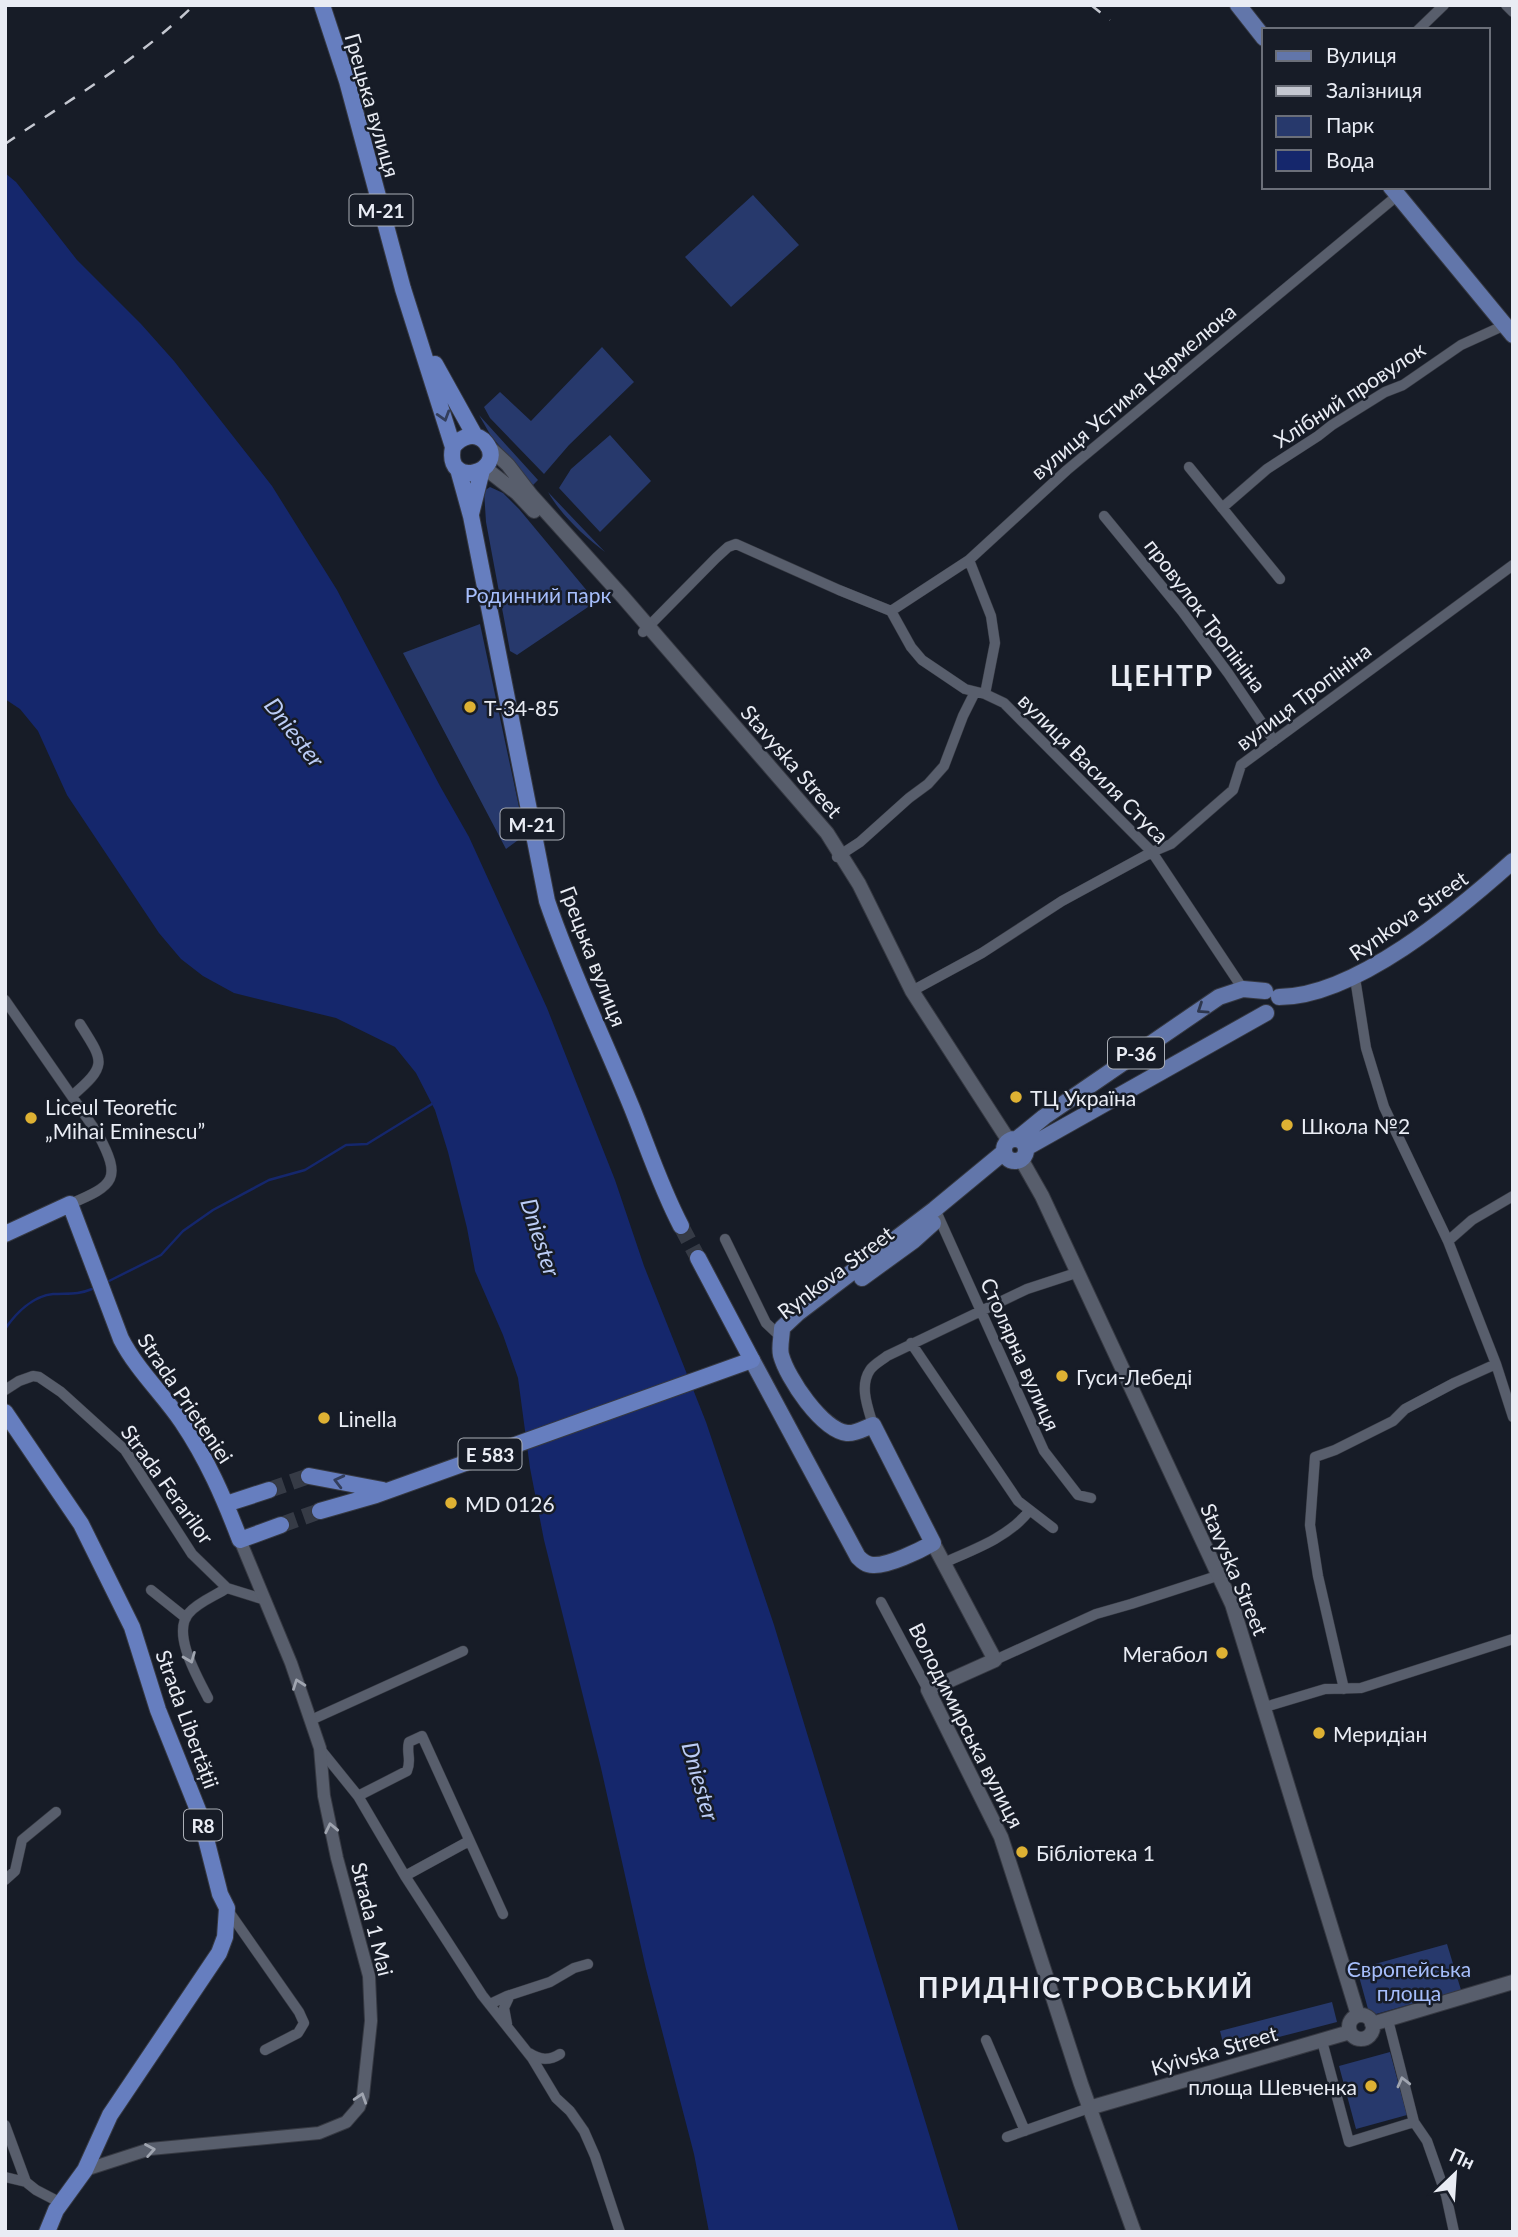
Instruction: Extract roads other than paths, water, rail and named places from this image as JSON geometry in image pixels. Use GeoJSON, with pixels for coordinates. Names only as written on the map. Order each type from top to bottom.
{"type":"FeatureCollection","features":[{"type":"Feature","properties":{"kind":"highway","name":"Грецька вулиця"},"geometry":{"type":"LineString","coordinates":[[322,5],[347,81],[403,289],[453,447]]}},
{"type":"Feature","properties":{"kind":"highway","name":"Грецька вулиця"},"geometry":{"type":"LineString","coordinates":[[420,338],[475,436]]}},
{"type":"Feature","properties":{"kind":"highway"},"geometry":{"type":"LineString","coordinates":[[453,447],[465,436],[475,436]]}},
{"type":"Feature","properties":{"kind":"highway","name":"М-21"},"geometry":{"type":"LineString","coordinates":[[475,436],[483,439],[489,447],[490,455],[483,469]]}},
{"type":"Feature","properties":{"kind":"highway","name":"М-21"},"geometry":{"type":"LineString","coordinates":[[453,447],[452,455],[458,469]]}},
{"type":"Feature","properties":{"kind":"highway","name":"Грецька вулиця"},"geometry":{"type":"LineString","coordinates":[[458,469],[471,516],[547,901],[561,942],[636,1118],[667,1200],[681,1226]]}},
{"type":"Feature","properties":{"kind":"highway"},"geometry":{"type":"LineString","coordinates":[[458,469],[468,474],[483,469]]}},
{"type":"Feature","properties":{"kind":"highway","name":"Грецька вулиця"},"geometry":{"type":"LineString","coordinates":[[471,516],[483,469]]}},
{"type":"Feature","properties":{"kind":"highway"},"geometry":{"type":"LineString","coordinates":[[5,1234],[70,1204]]}},
{"type":"Feature","properties":{"kind":"highway","name":"Strada Prieteniei"},"geometry":{"type":"LineString","coordinates":[[70,1204],[126,1349],[193,1439],[226,1504],[240,1539]]}},
{"type":"Feature","properties":{"kind":"highway"},"geometry":{"type":"LineString","coordinates":[[698,1258],[752,1360]]}},
{"type":"Feature","properties":{"kind":"highway","name":"E 583"},"geometry":{"type":"LineString","coordinates":[[320,1511],[376,1495],[752,1360]]}},
{"type":"Feature","properties":{"kind":"highway","name":"Strada Libertății"},"geometry":{"type":"LineString","coordinates":[[5,1412],[80,1524],[132,1627],[162,1719],[200,1815],[220,1894],[227,1908],[225,1937],[219,1953],[110,2115],[85,2170],[61,2203],[47,2232]]}},
{"type":"Feature","properties":{"kind":"highway","name":"E 583"},"geometry":{"type":"LineString","coordinates":[[309,1476],[386,1490]]}},
{"type":"Feature","properties":{"kind":"highway"},"geometry":{"type":"LineString","coordinates":[[226,1504],[269,1490]]}},
{"type":"Feature","properties":{"kind":"highway"},"geometry":{"type":"LineString","coordinates":[[240,1539],[281,1525]]}},
{"type":"Feature","properties":{"kind":"main road"},"geometry":{"type":"LineString","coordinates":[[1238,5],[1262,35]]}},
{"type":"Feature","properties":{"kind":"main road"},"geometry":{"type":"LineString","coordinates":[[1394,191],[1509,330]]}},
{"type":"Feature","properties":{"kind":"main road","name":"Stavyska Street"},"geometry":{"type":"LineString","coordinates":[[489,447],[508,465],[645,629],[816,820],[859,884],[912,991],[1042,1196],[1232,1604],[1358,2015]]}},
{"type":"Feature","properties":{"kind":"main road","name":"Stavyska Street"},"geometry":{"type":"LineString","coordinates":[[483,469],[517,493],[645,629]]}},
{"type":"Feature","properties":{"kind":"main road","name":"Stavyska Street"},"geometry":{"type":"LineString","coordinates":[[840,856],[906,993],[1013,1149]]}},
{"type":"Feature","properties":{"kind":"main road","name":"Rynkova Street"},"geometry":{"type":"LineString","coordinates":[[782,1338],[782,1328],[797,1313],[937,1213],[1013,1149],[1044,1116],[1219,997],[1243,989],[1294,997],[1355,978],[1416,939],[1475,896],[1513,861]]}},
{"type":"Feature","properties":{"kind":"main road","name":"Rynkova Street"},"geometry":{"type":"LineString","coordinates":[[1013,1149],[1276,1010],[1279,1004],[1272,994]]}},
{"type":"Feature","properties":{"kind":"main road"},"geometry":{"type":"LineString","coordinates":[[782,1338],[780,1353],[792,1379],[823,1420],[838,1431],[851,1433],[873,1425],[995,1660],[928,1690]]}},
{"type":"Feature","properties":{"kind":"main road"},"geometry":{"type":"LineString","coordinates":[[752,1360],[858,1557],[872,1565],[889,1562],[933,1543]]}},
{"type":"Feature","properties":{"kind":"main road","name":"Володимирська вулиця"},"geometry":{"type":"LineString","coordinates":[[928,1690],[1001,1837],[1089,2108],[1134,2232]]}},
{"type":"Feature","properties":{"kind":"main road"},"geometry":{"type":"LineString","coordinates":[[1372,2024],[1513,1982]]}},
{"type":"Feature","properties":{"kind":"main road"},"geometry":{"type":"LineString","coordinates":[[1358,2015],[1368,2017],[1372,2024],[1372,2032],[1366,2037],[1354,2037],[1350,2032],[1350,2020],[1358,2015]]}},
{"type":"Feature","properties":{"kind":"main road","name":"Kyivska Street"},"geometry":{"type":"LineString","coordinates":[[1089,2108],[1350,2032]]}},
{"type":"Feature","properties":{"kind":"street"},"geometry":{"type":"LineString","coordinates":[[1420,28],[1444,5]]}},
{"type":"Feature","properties":{"kind":"street"},"geometry":{"type":"LineString","coordinates":[[1506,5],[1513,12]]}},
{"type":"Feature","properties":{"kind":"street","name":"вулиця Устима Кармелюка"},"geometry":{"type":"LineString","coordinates":[[891,611],[969,560],[1067,470],[1394,191]]}},
{"type":"Feature","properties":{"kind":"street","name":"Хлібний провулок"},"geometry":{"type":"LineString","coordinates":[[1222,508],[1266,469],[1385,392],[1403,385],[1461,345],[1509,330]]}},
{"type":"Feature","properties":{"kind":"street"},"geometry":{"type":"LineString","coordinates":[[1189,467],[1280,579]]}},
{"type":"Feature","properties":{"kind":"street","name":"провулок Тропініна"},"geometry":{"type":"LineString","coordinates":[[1104,516],[1190,622],[1274,741]]}},
{"type":"Feature","properties":{"kind":"street"},"geometry":{"type":"LineString","coordinates":[[645,629],[716,558],[728,547],[736,544],[891,611]]}},
{"type":"Feature","properties":{"kind":"street"},"geometry":{"type":"LineString","coordinates":[[840,856],[928,784],[944,766],[963,716],[980,693],[995,643],[990,616],[969,560]]}},
{"type":"Feature","properties":{"kind":"street","name":"вулиця Тропініна"},"geometry":{"type":"LineString","coordinates":[[912,991],[982,953],[1062,901],[1171,844],[1233,790],[1241,765],[1513,565]]}},
{"type":"Feature","properties":{"kind":"street","name":"вулиця Василя Стуса"},"geometry":{"type":"LineString","coordinates":[[891,611],[911,648],[922,660],[965,689],[1004,703],[1152,852],[1243,989]]}},
{"type":"Feature","properties":{"kind":"street"},"geometry":{"type":"LineString","coordinates":[[1355,978],[1366,1048],[1384,1107],[1448,1241],[1496,1364],[1513,1417]]}},
{"type":"Feature","properties":{"kind":"street"},"geometry":{"type":"LineString","coordinates":[[5,1000],[72,1096],[110,1157],[112,1164],[109,1180],[103,1188],[70,1204]]}},
{"type":"Feature","properties":{"kind":"street"},"geometry":{"type":"LineString","coordinates":[[72,1096],[86,1084],[100,1061],[80,1024]]}},
{"type":"Feature","properties":{"kind":"street"},"geometry":{"type":"LineString","coordinates":[[1448,1241],[1472,1220],[1513,1196]]}},
{"type":"Feature","properties":{"kind":"street","name":"Столярна вулиця"},"geometry":{"type":"LineString","coordinates":[[937,1213],[1044,1451],[1078,1495],[1091,1498]]}},
{"type":"Feature","properties":{"kind":"street"},"geometry":{"type":"LineString","coordinates":[[724,1239],[766,1323],[782,1338]]}},
{"type":"Feature","properties":{"kind":"street"},"geometry":{"type":"LineString","coordinates":[[873,1425],[865,1400],[865,1387],[870,1370],[887,1356],[1027,1289],[1076,1273]]}},
{"type":"Feature","properties":{"kind":"street"},"geometry":{"type":"LineString","coordinates":[[911,1343],[1018,1501],[1053,1528]]}},
{"type":"Feature","properties":{"kind":"street"},"geometry":{"type":"LineString","coordinates":[[1344,1689],[1318,1576],[1310,1525],[1315,1457],[1393,1421],[1405,1409],[1496,1364]]}},
{"type":"Feature","properties":{"kind":"street","name":"Strada Ferarilor"},"geometry":{"type":"LineString","coordinates":[[5,1390],[29,1376],[39,1377],[83,1409],[125,1450],[192,1554],[227,1588],[262,1599]]}},
{"type":"Feature","properties":{"kind":"street"},"geometry":{"type":"LineString","coordinates":[[943,1563],[978,1548],[1021,1521],[1029,1511]]}},
{"type":"Feature","properties":{"kind":"street","name":"Strada Prieteniei"},"geometry":{"type":"LineString","coordinates":[[240,1539],[290,1663],[320,1748],[358,1796],[405,1876],[490,2004],[538,2067],[556,2098],[570,2111],[584,2131],[595,2155],[620,2232]]}},
{"type":"Feature","properties":{"kind":"street"},"geometry":{"type":"LineString","coordinates":[[995,1660],[1096,1614],[1220,1575]]}},
{"type":"Feature","properties":{"kind":"street"},"geometry":{"type":"LineString","coordinates":[[208,1698],[183,1638],[186,1618],[193,1610],[227,1588]]}},
{"type":"Feature","properties":{"kind":"street"},"geometry":{"type":"LineString","coordinates":[[151,1590],[186,1618]]}},
{"type":"Feature","properties":{"kind":"street","name":"Володимирська вулиця"},"geometry":{"type":"LineString","coordinates":[[881,1602],[928,1690]]}},
{"type":"Feature","properties":{"kind":"street"},"geometry":{"type":"LineString","coordinates":[[1265,1707],[1325,1689],[1361,1688],[1513,1639]]}},
{"type":"Feature","properties":{"kind":"street"},"geometry":{"type":"LineString","coordinates":[[311,1720],[463,1651]]}},
{"type":"Feature","properties":{"kind":"street"},"geometry":{"type":"LineString","coordinates":[[358,1796],[407,1771],[410,1765],[407,1749],[409,1742],[422,1737],[503,1914]]}},
{"type":"Feature","properties":{"kind":"street","name":"Strada 1 Mai"},"geometry":{"type":"LineString","coordinates":[[85,2170],[150,2149],[319,2133],[346,2122],[359,2107],[367,2076],[370,2045],[369,1976],[333,1838],[324,1796],[320,1748]]}},
{"type":"Feature","properties":{"kind":"street"},"geometry":{"type":"LineString","coordinates":[[5,1880],[15,1871],[22,1840],[56,1812]]}},
{"type":"Feature","properties":{"kind":"street"},"geometry":{"type":"LineString","coordinates":[[405,1876],[469,1841]]}},
{"type":"Feature","properties":{"kind":"street"},"geometry":{"type":"LineString","coordinates":[[227,1908],[304,2023],[299,2033],[265,2050]]}},
{"type":"Feature","properties":{"kind":"street"},"geometry":{"type":"LineString","coordinates":[[490,2004],[550,1982],[574,1968],[588,1964]]}},
{"type":"Feature","properties":{"kind":"street"},"geometry":{"type":"LineString","coordinates":[[509,2030],[505,2008],[510,1995]]}},
{"type":"Feature","properties":{"kind":"street"},"geometry":{"type":"LineString","coordinates":[[1388,2020],[1413,2122],[1427,2141],[1446,2195],[1454,2232]]}},
{"type":"Feature","properties":{"kind":"street"},"geometry":{"type":"LineString","coordinates":[[986,2040],[1025,2131]]}},
{"type":"Feature","properties":{"kind":"street"},"geometry":{"type":"LineString","coordinates":[[1322,2041],[1349,2142],[1413,2122]]}},
{"type":"Feature","properties":{"kind":"street"},"geometry":{"type":"LineString","coordinates":[[524,2049],[540,2059],[560,2054]]}},
{"type":"Feature","properties":{"kind":"street"},"geometry":{"type":"LineString","coordinates":[[1007,2137],[1089,2108]]}},
{"type":"Feature","properties":{"kind":"street"},"geometry":{"type":"LineString","coordinates":[[5,2125],[26,2182]]}},
{"type":"Feature","properties":{"kind":"street"},"geometry":{"type":"LineString","coordinates":[[5,2177],[26,2182],[61,2203]]}},
{"type":"Feature","properties":{"kind":"water","name":"Dniester"},"geometry":{"type":"Polygon","coordinates":[[[5,173],[16,182],[77,260],[174,361],[272,486],[337,590],[469,837],[547,1008],[706,1422],[774,1625],[959,2232],[709,2232],[694,2154],[646,1969],[601,1768],[544,1540],[530,1468],[518,1378],[503,1335],[475,1271],[467,1228],[435,1110],[416,1073],[395,1047],[336,1018],[234,993],[203,976],[181,959],[159,933],[67,795],[38,731],[20,709],[5,699],[5,173]]]}},
{"type":"Feature","properties":{"kind":"waterway"},"geometry":{"type":"LineString","coordinates":[[109,1281],[161,1255],[183,1231],[213,1210],[269,1180],[305,1170],[346,1145],[367,1144],[432,1104]]}},
{"type":"Feature","properties":{"kind":"waterway"},"geometry":{"type":"LineString","coordinates":[[5,1329],[20,1311],[39,1298],[92,1289]]}},
{"type":"Feature","properties":{"kind":"tunnel"},"geometry":{"type":"LineString","coordinates":[[681,1226],[698,1258]]}},
{"type":"Feature","properties":{"kind":"tunnel"},"geometry":{"type":"LineString","coordinates":[[269,1490],[309,1476]]}},
{"type":"Feature","properties":{"kind":"tunnel"},"geometry":{"type":"LineString","coordinates":[[281,1525],[320,1511]]}},
{"type":"Feature","properties":{"kind":"railway"},"geometry":{"type":"LineString","coordinates":[[5,144],[126,62],[194,5]]}},
{"type":"Feature","properties":{"kind":"railway"},"geometry":{"type":"LineString","coordinates":[[1091,5],[1110,20]]}},
{"type":"Feature","properties":{"kind":"place","name":"Т-34-85"},"geometry":{"type":"Point","coordinates":[470,707]}},
{"type":"Feature","properties":{"kind":"place","name":"ТЦ Україна"},"geometry":{"type":"Point","coordinates":[1016,1097]}},
{"type":"Feature","properties":{"kind":"place","name":"Liceul Teoretic „Mihai Eminescu”"},"geometry":{"type":"Point","coordinates":[31,1118]}},
{"type":"Feature","properties":{"kind":"place","name":"Школа №2"},"geometry":{"type":"Point","coordinates":[1287,1125]}},
{"type":"Feature","properties":{"kind":"place","name":"Гуси-Лебеді"},"geometry":{"type":"Point","coordinates":[1062,1376]}},
{"type":"Feature","properties":{"kind":"place","name":"Linella"},"geometry":{"type":"Point","coordinates":[324,1418]}},
{"type":"Feature","properties":{"kind":"place","name":"MD 0126"},"geometry":{"type":"Point","coordinates":[451,1503]}},
{"type":"Feature","properties":{"kind":"place","name":"Мегабол"},"geometry":{"type":"Point","coordinates":[1222,1653]}},
{"type":"Feature","properties":{"kind":"place","name":"Меридіан"},"geometry":{"type":"Point","coordinates":[1319,1733]}},
{"type":"Feature","properties":{"kind":"place","name":"Бібліотека 1"},"geometry":{"type":"Point","coordinates":[1022,1852]}},
{"type":"Feature","properties":{"kind":"place","name":"площа Шевченка"},"geometry":{"type":"Point","coordinates":[1371,2086]}},
{"type":"Feature","properties":{"kind":"district","name":"ЦЕНТР"},"geometry":{"type":"Point","coordinates":[1162,675]}},
{"type":"Feature","properties":{"kind":"district","name":"ПРИДНІСТРОВСЬКИЙ"},"geometry":{"type":"Point","coordinates":[1086,1987]}},
{"type":"Feature","properties":{"kind":"park label","name":"Родинний парк"},"geometry":{"type":"Point","coordinates":[538,594]}},
{"type":"Feature","properties":{"kind":"park label","name":"Європейська площа"},"geometry":{"type":"Point","coordinates":[1409,1980]}}]}
